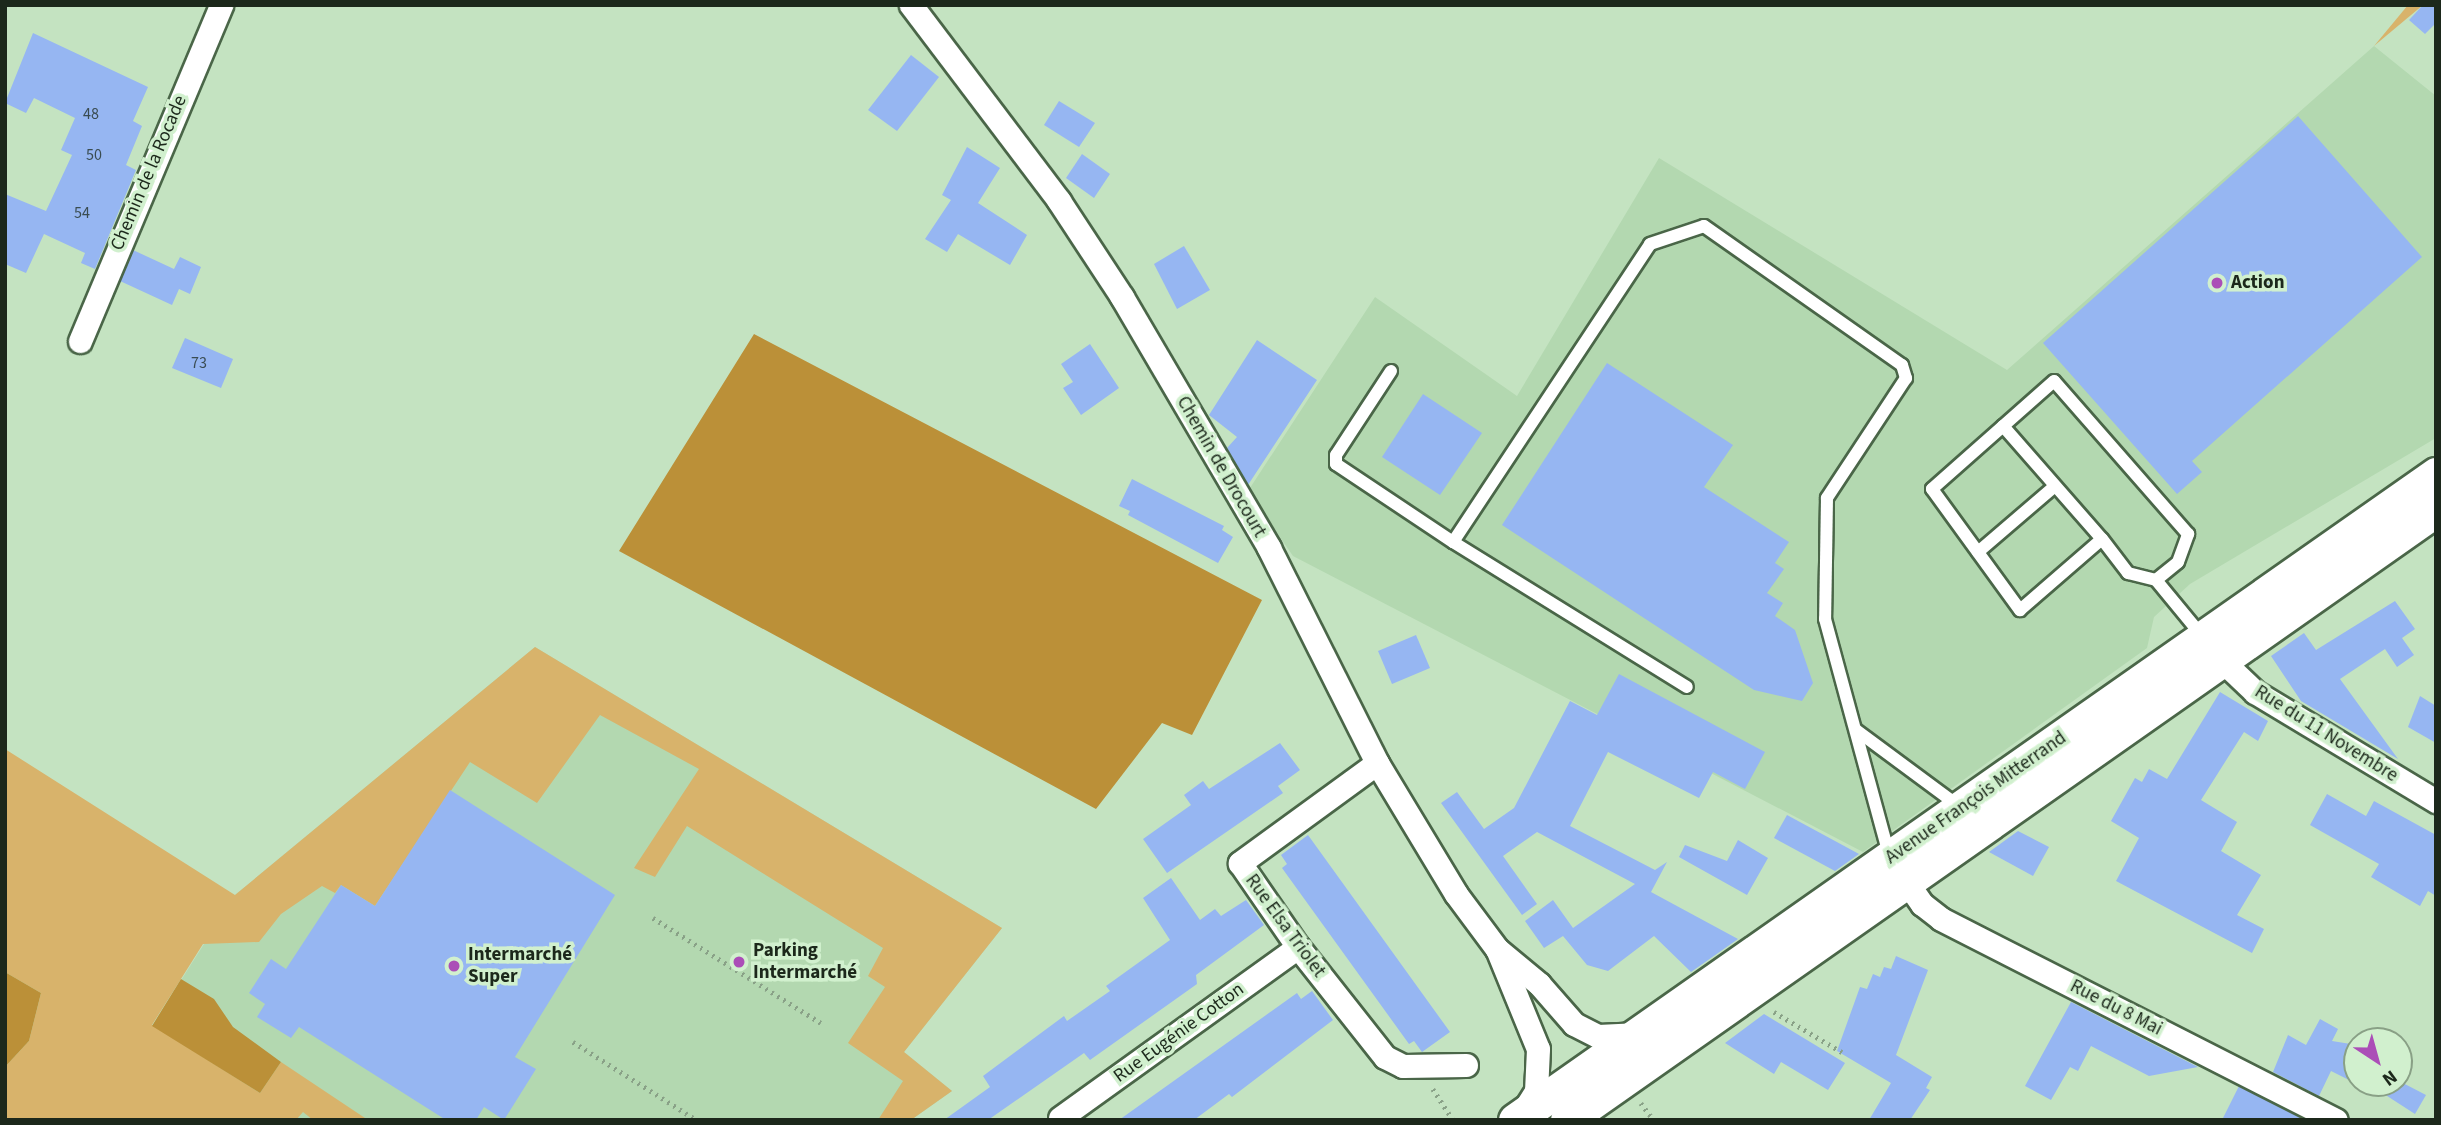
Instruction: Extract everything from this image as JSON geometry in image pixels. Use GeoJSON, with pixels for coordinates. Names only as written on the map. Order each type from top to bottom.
{"type":"FeatureCollection","features":[{"type":"Feature","properties":{"kind":"main road","name":"Avenue François Mitterrand"},"geometry":{"type":"LineString","coordinates":[[1518,1118],[1641,1032],[1898,871],[2212,650],[2436,474]]}},
{"type":"Feature","properties":{"kind":"main road","name":"Avenue François Mitterrand"},"geometry":{"type":"LineString","coordinates":[[1567,1120],[1750,989],[1898,871],[1961,808],[2436,510]]}},
{"type":"Feature","properties":{"kind":"street","name":"Chemin de la Rocade"},"geometry":{"type":"LineString","coordinates":[[80,341],[221,5]]}},
{"type":"Feature","properties":{"kind":"street","name":"Chemin de Drocourt"},"geometry":{"type":"LineString","coordinates":[[911,5],[1059,201],[1122,297],[1269,548],[1377,763],[1455,894],[1497,949],[1539,984],[1574,1024],[1583,1048],[1583,1072]]}},
{"type":"Feature","properties":{"kind":"street","name":"Rue du 11 Novembre"},"geometry":{"type":"LineString","coordinates":[[2212,650],[2255,692],[2436,801]]}},
{"type":"Feature","properties":{"kind":"street","name":"Rue Elsa Triolet"},"geometry":{"type":"LineString","coordinates":[[1377,763],[1240,863],[1298,947],[1385,1057],[1403,1066],[1465,1065]]}},
{"type":"Feature","properties":{"kind":"street","name":"Rue du 8 Mai"},"geometry":{"type":"LineString","coordinates":[[1898,871],[1922,904],[1941,919],[2336,1120]]}},
{"type":"Feature","properties":{"kind":"street","name":"Rue Eugénie Cotton"},"geometry":{"type":"LineString","coordinates":[[1060,1118],[1298,947]]}},
{"type":"Feature","properties":{"kind":"street","name":"Chemin de Drocourt"},"geometry":{"type":"LineString","coordinates":[[1497,949],[1538,1049]]}},
{"type":"Feature","properties":{"kind":"street","name":"Chemin de Drocourt"},"geometry":{"type":"LineString","coordinates":[[1574,1024],[1598,1036],[1641,1032]]}},
{"type":"Feature","properties":{"kind":"street"},"geometry":{"type":"LineString","coordinates":[[1538,1049],[1556,1063],[1583,1072],[1558,1120]]}},
{"type":"Feature","properties":{"kind":"street"},"geometry":{"type":"LineString","coordinates":[[1518,1118],[1536,1091],[1538,1049]]}},
{"type":"Feature","properties":{"kind":"lane"},"geometry":{"type":"LineString","coordinates":[[1453,542],[1650,244],[1704,226],[1902,365],[1906,379],[1827,498],[1825,619],[1898,871]]}},
{"type":"Feature","properties":{"kind":"lane"},"geometry":{"type":"LineString","coordinates":[[1391,371],[1336,455],[1336,464],[1453,542],[1687,687]]}},
{"type":"Feature","properties":{"kind":"lane"},"geometry":{"type":"LineString","coordinates":[[2102,539],[2020,610],[1933,489],[2054,381],[2188,534],[2178,562],[2156,580]]}},
{"type":"Feature","properties":{"kind":"lane"},"geometry":{"type":"LineString","coordinates":[[2003,426],[2102,539],[2128,573],[2156,580],[2212,650]]}},
{"type":"Feature","properties":{"kind":"lane"},"geometry":{"type":"LineString","coordinates":[[1978,552],[2055,486]]}},
{"type":"Feature","properties":{"kind":"lane"},"geometry":{"type":"LineString","coordinates":[[1856,730],[1961,808]]}},
{"type":"Feature","properties":{"kind":"path"},"geometry":{"type":"LineString","coordinates":[[653,918],[821,1023]]}},
{"type":"Feature","properties":{"kind":"path"},"geometry":{"type":"LineString","coordinates":[[1750,989],[1777,1014],[1842,1052]]}},
{"type":"Feature","properties":{"kind":"path"},"geometry":{"type":"LineString","coordinates":[[573,1042],[697,1120]]}},
{"type":"Feature","properties":{"kind":"path"},"geometry":{"type":"LineString","coordinates":[[1435,1065],[1433,1091],[1453,1120]]}},
{"type":"Feature","properties":{"kind":"shaded area"},"geometry":{"type":"Polygon","coordinates":[[[2408,5],[2423,5],[2374,46],[2408,5]]]}},
{"type":"Feature","properties":{"kind":"shaded area"},"geometry":{"type":"Polygon","coordinates":[[[2374,46],[2436,96],[2436,438],[2190,584],[2154,617],[2147,648],[1863,852],[1293,556],[1248,491],[1375,297],[1517,396],[1659,158],[2007,370],[2374,46]]]}},
{"type":"Feature","properties":{"kind":"shaded area"},"geometry":{"type":"Polygon","coordinates":[[[754,334],[1262,600],[1192,735],[1162,723],[1096,809],[619,551],[754,334]]]}},
{"type":"Feature","properties":{"kind":"shaded area"},"geometry":{"type":"Polygon","coordinates":[[[535,647],[1002,928],[904,1052],[952,1091],[911,1120],[241,1120],[152,1026],[235,895],[535,647]]]}},
{"type":"Feature","properties":{"kind":"shaded area"},"geometry":{"type":"Polygon","coordinates":[[[535,647],[1002,928],[904,1052],[952,1091],[911,1120],[878,1120],[903,1081],[848,1043],[885,987],[868,976],[883,948],[687,826],[655,877],[634,868],[699,769],[600,715],[537,803],[470,762],[375,906],[341,885],[335,893],[322,886],[281,914],[259,942],[203,944],[152,1025],[260,1093],[281,1062],[368,1120],[313,1120],[303,1112],[296,1120],[5,1120],[5,1067],[29,1041],[41,993],[5,972],[5,749],[235,895],[535,647]]]}},
{"type":"Feature","properties":{"kind":"shaded area"},"geometry":{"type":"Polygon","coordinates":[[[5,972],[41,993],[29,1041],[5,1067],[5,972]]]}},
{"type":"Feature","properties":{"kind":"shaded area"},"geometry":{"type":"Polygon","coordinates":[[[181,979],[214,999],[233,1027],[281,1062],[260,1093],[152,1026],[181,979]]]}},
{"type":"Feature","properties":{"kind":"building"},"geometry":{"type":"Polygon","coordinates":[[[2423,5],[2436,5],[2436,23],[2425,34],[2409,20],[2423,5]]]}},
{"type":"Feature","properties":{"kind":"building"},"geometry":{"type":"Polygon","coordinates":[[[33,33],[148,87],[133,121],[142,126],[126,165],[136,170],[95,269],[81,263],[85,253],[44,234],[26,273],[5,264],[5,194],[46,211],[72,155],[61,150],[75,118],[34,98],[26,113],[5,103],[33,33]]]}},
{"type":"Feature","properties":{"kind":"building"},"geometry":{"type":"Polygon","coordinates":[[[911,55],[939,77],[897,131],[868,110],[911,55]]]}},
{"type":"Feature","properties":{"kind":"building"},"geometry":{"type":"Polygon","coordinates":[[[1059,101],[1095,123],[1079,147],[1044,125],[1059,101]]]}},
{"type":"Feature","properties":{"kind":"building","name":"Action"},"geometry":{"type":"Polygon","coordinates":[[[2298,116],[2422,257],[2192,461],[2202,472],[2177,494],[2043,343],[2298,116]]]}},
{"type":"Feature","properties":{"kind":"building"},"geometry":{"type":"Polygon","coordinates":[[[967,147],[1000,168],[978,203],[1027,235],[1010,265],[958,234],[947,252],[925,239],[951,200],[942,195],[967,147]]]}},
{"type":"Feature","properties":{"kind":"building"},"geometry":{"type":"Polygon","coordinates":[[[1082,154],[1110,174],[1094,198],[1066,178],[1082,154]]]}},
{"type":"Feature","properties":{"kind":"building"},"geometry":{"type":"Polygon","coordinates":[[[1184,246],[1210,290],[1177,309],[1154,264],[1184,246]]]}},
{"type":"Feature","properties":{"kind":"building"},"geometry":{"type":"Polygon","coordinates":[[[133,250],[174,269],[180,257],[201,267],[190,294],[179,289],[172,305],[120,281],[133,250]]]}},
{"type":"Feature","properties":{"kind":"building"},"geometry":{"type":"Polygon","coordinates":[[[185,338],[233,359],[221,388],[172,368],[185,338]]]}},
{"type":"Feature","properties":{"kind":"building"},"geometry":{"type":"Polygon","coordinates":[[[1257,340],[1317,380],[1248,485],[1227,448],[1237,437],[1209,415],[1257,340]]]}},
{"type":"Feature","properties":{"kind":"building"},"geometry":{"type":"Polygon","coordinates":[[[1090,344],[1119,388],[1081,415],[1063,388],[1073,382],[1061,364],[1090,344]]]}},
{"type":"Feature","properties":{"kind":"building"},"geometry":{"type":"Polygon","coordinates":[[[1607,363],[1733,445],[1704,487],[1789,542],[1775,563],[1784,569],[1767,593],[1783,603],[1775,616],[1795,630],[1813,683],[1802,701],[1754,690],[1502,525],[1607,363]]]}},
{"type":"Feature","properties":{"kind":"building"},"geometry":{"type":"Polygon","coordinates":[[[1423,394],[1482,433],[1440,495],[1382,457],[1423,394]]]}},
{"type":"Feature","properties":{"kind":"building"},"geometry":{"type":"Polygon","coordinates":[[[1132,479],[1224,526],[1222,530],[1233,537],[1218,563],[1128,515],[1130,511],[1119,506],[1132,479]]]}},
{"type":"Feature","properties":{"kind":"building"},"geometry":{"type":"Polygon","coordinates":[[[2395,601],[2415,629],[2402,638],[2414,655],[2397,667],[2385,649],[2340,679],[2398,759],[2301,701],[2271,656],[2304,633],[2316,650],[2395,601]]]}},
{"type":"Feature","properties":{"kind":"building"},"geometry":{"type":"Polygon","coordinates":[[[1416,635],[1430,668],[1392,684],[1378,651],[1416,635]]]}},
{"type":"Feature","properties":{"kind":"building"},"geometry":{"type":"Polygon","coordinates":[[[1619,674],[1765,752],[1745,789],[1713,772],[1699,798],[1608,752],[1570,826],[1655,870],[1667,862],[1651,892],[1738,939],[1691,972],[1654,936],[1608,971],[1587,965],[1563,936],[1544,948],[1525,921],[1553,900],[1573,928],[1635,884],[1537,832],[1503,856],[1537,904],[1522,915],[1441,803],[1457,792],[1484,829],[1514,808],[1570,701],[1597,715],[1619,674]]]}},
{"type":"Feature","properties":{"kind":"building"},"geometry":{"type":"Polygon","coordinates":[[[2220,692],[2268,721],[2258,741],[2244,732],[2201,800],[2237,822],[2221,851],[2261,875],[2237,915],[2264,929],[2252,953],[2116,881],[2139,838],[2111,821],[2135,778],[2142,782],[2149,769],[2167,779],[2220,692]]]}},
{"type":"Feature","properties":{"kind":"building"},"geometry":{"type":"Polygon","coordinates":[[[2420,696],[2436,706],[2436,743],[2408,727],[2420,696]]]}},
{"type":"Feature","properties":{"kind":"building"},"geometry":{"type":"Polygon","coordinates":[[[1280,743],[1300,770],[1278,786],[1283,793],[1167,873],[1143,839],[1191,805],[1184,795],[1203,781],[1209,789],[1280,743]]]}},
{"type":"Feature","properties":{"kind":"building","name":"Intermarché Super"},"geometry":{"type":"Polygon","coordinates":[[[450,790],[615,895],[515,1057],[536,1069],[504,1120],[484,1107],[476,1120],[446,1120],[299,1027],[291,1038],[257,1017],[265,1004],[249,993],[271,959],[286,969],[341,885],[375,906],[450,790]]]}},
{"type":"Feature","properties":{"kind":"building"},"geometry":{"type":"Polygon","coordinates":[[[2327,794],[2366,816],[2374,801],[2436,835],[2436,896],[2428,891],[2420,906],[2371,877],[2379,864],[2310,825],[2327,794]]]}},
{"type":"Feature","properties":{"kind":"building"},"geometry":{"type":"Polygon","coordinates":[[[1787,815],[1859,854],[1835,871],[1774,838],[1787,815]]]}},
{"type":"Feature","properties":{"kind":"building"},"geometry":{"type":"Polygon","coordinates":[[[2018,831],[2049,847],[2033,876],[1989,852],[2018,831]]]}},
{"type":"Feature","properties":{"kind":"building"},"geometry":{"type":"Polygon","coordinates":[[[1308,835],[1450,1032],[1422,1052],[1414,1041],[1409,1044],[1282,868],[1287,864],[1281,855],[1308,835]]]}},
{"type":"Feature","properties":{"kind":"building"},"geometry":{"type":"Polygon","coordinates":[[[1738,840],[1768,858],[1747,895],[1679,857],[1685,845],[1727,861],[1738,840]]]}},
{"type":"Feature","properties":{"kind":"building"},"geometry":{"type":"Polygon","coordinates":[[[1171,878],[1200,920],[1215,909],[1221,916],[1246,900],[1264,925],[1196,975],[1197,984],[1090,1060],[1084,1053],[988,1120],[944,1120],[990,1087],[983,1076],[1064,1016],[1067,1021],[1110,991],[1106,986],[1170,940],[1143,898],[1171,878]]]}},
{"type":"Feature","properties":{"kind":"building"},"geometry":{"type":"Polygon","coordinates":[[[1896,956],[1928,970],[1896,1055],[1932,1077],[1926,1088],[1930,1090],[1910,1120],[1869,1120],[1891,1083],[1837,1051],[1860,987],[1867,989],[1873,974],[1880,977],[1884,967],[1891,969],[1896,956]]]}},
{"type":"Feature","properties":{"kind":"building"},"geometry":{"type":"Polygon","coordinates":[[[1312,991],[1333,1020],[1232,1097],[1229,1094],[1194,1120],[1119,1120],[1297,993],[1301,999],[1312,991]]]}},
{"type":"Feature","properties":{"kind":"building"},"geometry":{"type":"Polygon","coordinates":[[[2071,1002],[2198,1067],[2149,1076],[2091,1046],[2078,1071],[2070,1067],[2051,1100],[2025,1086],[2071,1002]]]}},
{"type":"Feature","properties":{"kind":"building"},"geometry":{"type":"Polygon","coordinates":[[[1764,1014],[1845,1063],[1828,1090],[1781,1062],[1774,1074],[1725,1043],[1764,1014]]]}},
{"type":"Feature","properties":{"kind":"building"},"geometry":{"type":"Polygon","coordinates":[[[2320,1019],[2338,1029],[2332,1041],[2343,1043],[2343,1077],[2331,1071],[2319,1096],[2273,1072],[2288,1035],[2306,1045],[2320,1019]]]}},
{"type":"Feature","properties":{"kind":"building"},"geometry":{"type":"Polygon","coordinates":[[[2239,1086],[2305,1120],[2222,1120],[2239,1086]]]}},
{"type":"Feature","properties":{"kind":"building"},"geometry":{"type":"Polygon","coordinates":[[[2413,1088],[2426,1095],[2415,1114],[2389,1097],[2413,1097],[2413,1088]]]}},
{"type":"Feature","properties":{"kind":"place","name":"Action"},"geometry":{"type":"Point","coordinates":[2217,283]}},
{"type":"Feature","properties":{"kind":"place","name":"Parking Intermarché"},"geometry":{"type":"Point","coordinates":[739,962]}},
{"type":"Feature","properties":{"kind":"place","name":"Intermarché Super"},"geometry":{"type":"Point","coordinates":[454,966]}}]}
